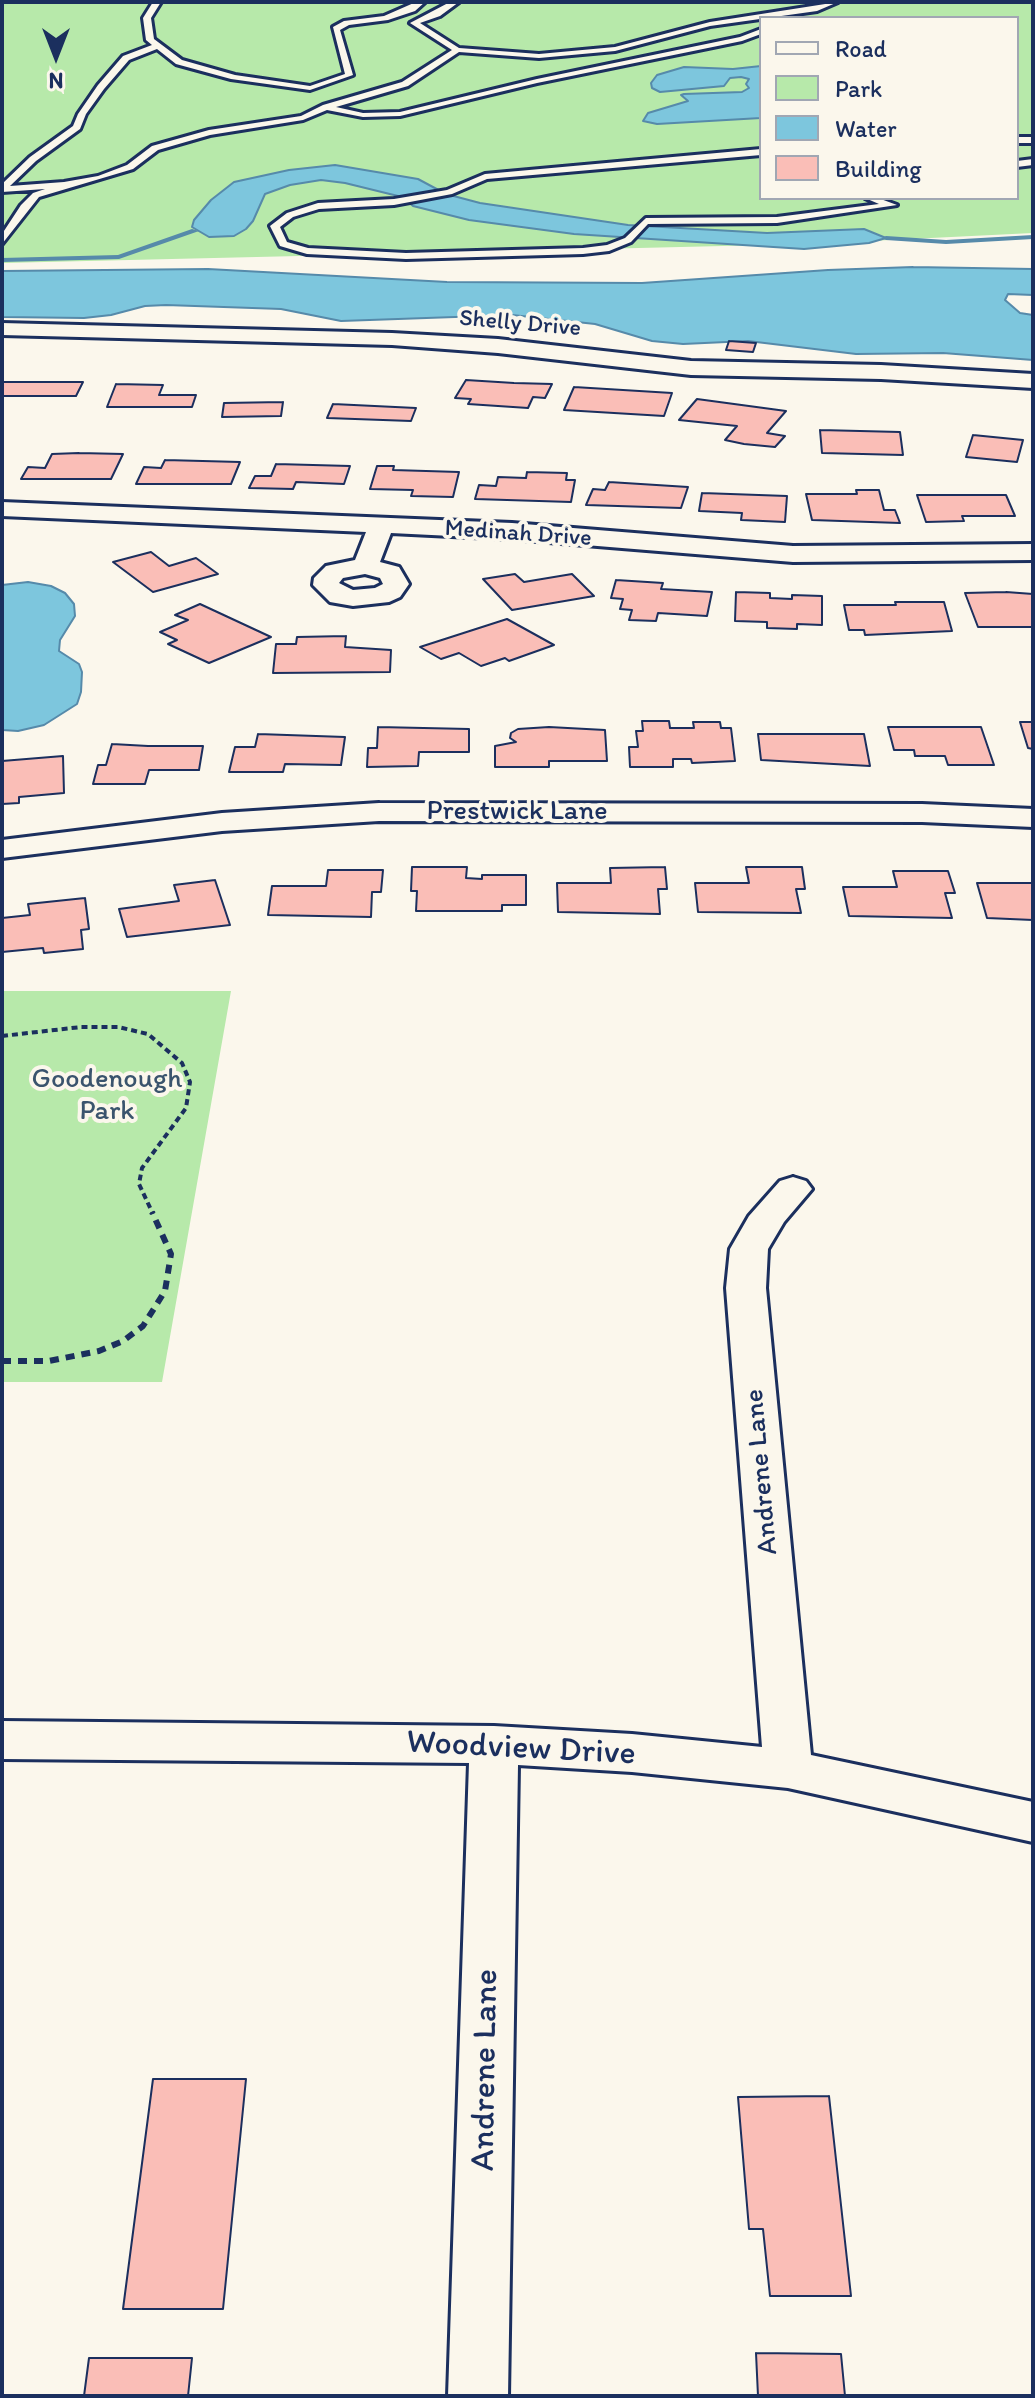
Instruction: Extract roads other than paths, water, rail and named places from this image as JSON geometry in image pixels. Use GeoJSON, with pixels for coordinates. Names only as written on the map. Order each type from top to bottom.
{"type":"FeatureCollection","features":[{"type":"Feature","properties":{"kind":"street","name":"Shelly Drive"},"geometry":{"type":"LineString","coordinates":[[2,329],[392,339],[498,346],[691,368],[881,372],[1033,381]]}},
{"type":"Feature","properties":{"kind":"street","name":"Medinah Drive"},"geometry":{"type":"LineString","coordinates":[[2,509],[512,531],[793,554],[1033,552]]}},
{"type":"Feature","properties":{"kind":"street"},"geometry":{"type":"LineString","coordinates":[[366,566],[381,527]]}},
{"type":"Feature","properties":{"kind":"street","name":"Prestwick Lane"},"geometry":{"type":"LineString","coordinates":[[2,849],[222,822],[379,812],[922,813],[1033,818]]}},
{"type":"Feature","properties":{"kind":"street","name":"Andrene Lane"},"geometry":{"type":"LineString","coordinates":[[788,1769],[746,1288],[749,1249],[768,1216],[793,1189]]}},
{"type":"Feature","properties":{"kind":"street","name":"Woodview Drive"},"geometry":{"type":"LineString","coordinates":[[2,1740],[494,1745],[632,1753],[788,1769],[1033,1822]]}},
{"type":"Feature","properties":{"kind":"street","name":"Andrene Lane"},"geometry":{"type":"LineString","coordinates":[[478,2396],[494,1745]]}},
{"type":"Feature","properties":{"kind":"lane"},"geometry":{"type":"LineString","coordinates":[[157,2],[147,18],[150,40],[179,62],[219,73],[310,88],[349,75],[336,29],[347,23],[385,18],[412,9],[421,2]]}},
{"type":"Feature","properties":{"kind":"lane"},"geometry":{"type":"LineString","coordinates":[[455,2],[437,14],[414,23],[457,50],[509,56],[615,49],[710,24],[759,17]]}},
{"type":"Feature","properties":{"kind":"lane"},"geometry":{"type":"LineString","coordinates":[[763,16],[817,9],[834,2]]}},
{"type":"Feature","properties":{"kind":"lane"},"geometry":{"type":"LineString","coordinates":[[776,16],[783,13]]}},
{"type":"Feature","properties":{"kind":"lane"},"geometry":{"type":"LineString","coordinates":[[326,107],[363,115],[400,114],[537,81],[742,39],[759,32]]}},
{"type":"Feature","properties":{"kind":"lane"},"geometry":{"type":"LineString","coordinates":[[2,189],[33,159],[77,127],[82,114],[101,87],[126,58],[157,46]]}},
{"type":"Feature","properties":{"kind":"lane"},"geometry":{"type":"LineString","coordinates":[[2,189],[64,185],[100,178],[130,167],[155,148],[209,133],[303,118],[326,107],[405,84],[457,50]]}},
{"type":"Feature","properties":{"kind":"lane"},"geometry":{"type":"LineString","coordinates":[[759,152],[485,177],[449,192],[394,202],[318,206],[290,215],[275,226],[283,244],[307,251],[406,256],[583,251],[609,248],[628,240],[646,221],[777,220],[892,205],[876,200]]}},
{"type":"Feature","properties":{"kind":"lane"},"geometry":{"type":"LineString","coordinates":[[2,241],[24,207],[36,195],[64,185]]}},
{"type":"Feature","properties":{"kind":"water"},"geometry":{"type":"Polygon","coordinates":[[[759,66],[759,118],[657,124],[643,121],[648,113],[688,101],[681,95],[684,94],[742,92],[749,88],[746,84],[749,79],[741,77],[730,78],[724,86],[660,92],[652,88],[651,83],[657,75],[684,67],[733,69],[759,66]]]}},
{"type":"Feature","properties":{"kind":"water"},"geometry":{"type":"Polygon","coordinates":[[[335,165],[418,179],[446,194],[480,203],[628,225],[767,233],[864,229],[886,238],[869,243],[804,249],[574,234],[469,220],[413,206],[402,197],[321,180],[290,185],[265,194],[253,221],[234,236],[209,237],[192,227],[211,200],[234,182],[289,170],[335,165]]]}},
{"type":"Feature","properties":{"kind":"water"},"geometry":{"type":"Polygon","coordinates":[[[913,267],[1033,269],[1033,295],[1008,294],[1005,300],[1020,313],[1033,315],[1033,360],[943,353],[856,354],[748,341],[683,344],[652,341],[595,324],[512,315],[341,321],[281,309],[166,305],[84,318],[2,317],[2,271],[208,269],[447,282],[642,283],[913,267]]]}},
{"type":"Feature","properties":{"kind":"water"},"geometry":{"type":"Polygon","coordinates":[[[28,582],[51,586],[65,593],[74,604],[75,616],[60,640],[59,651],[79,664],[82,672],[81,692],[77,704],[44,725],[18,731],[2,730],[2,585],[28,582]]]}},
{"type":"Feature","properties":{"kind":"waterway"},"geometry":{"type":"LineString","coordinates":[[2,260],[119,257],[195,231]]}},
{"type":"Feature","properties":{"kind":"waterway"},"geometry":{"type":"LineString","coordinates":[[886,238],[946,242],[1033,237]]}},
{"type":"Feature","properties":{"kind":"park label","name":"Goodenough Park"},"geometry":{"type":"Point","coordinates":[107,1096]}}]}
